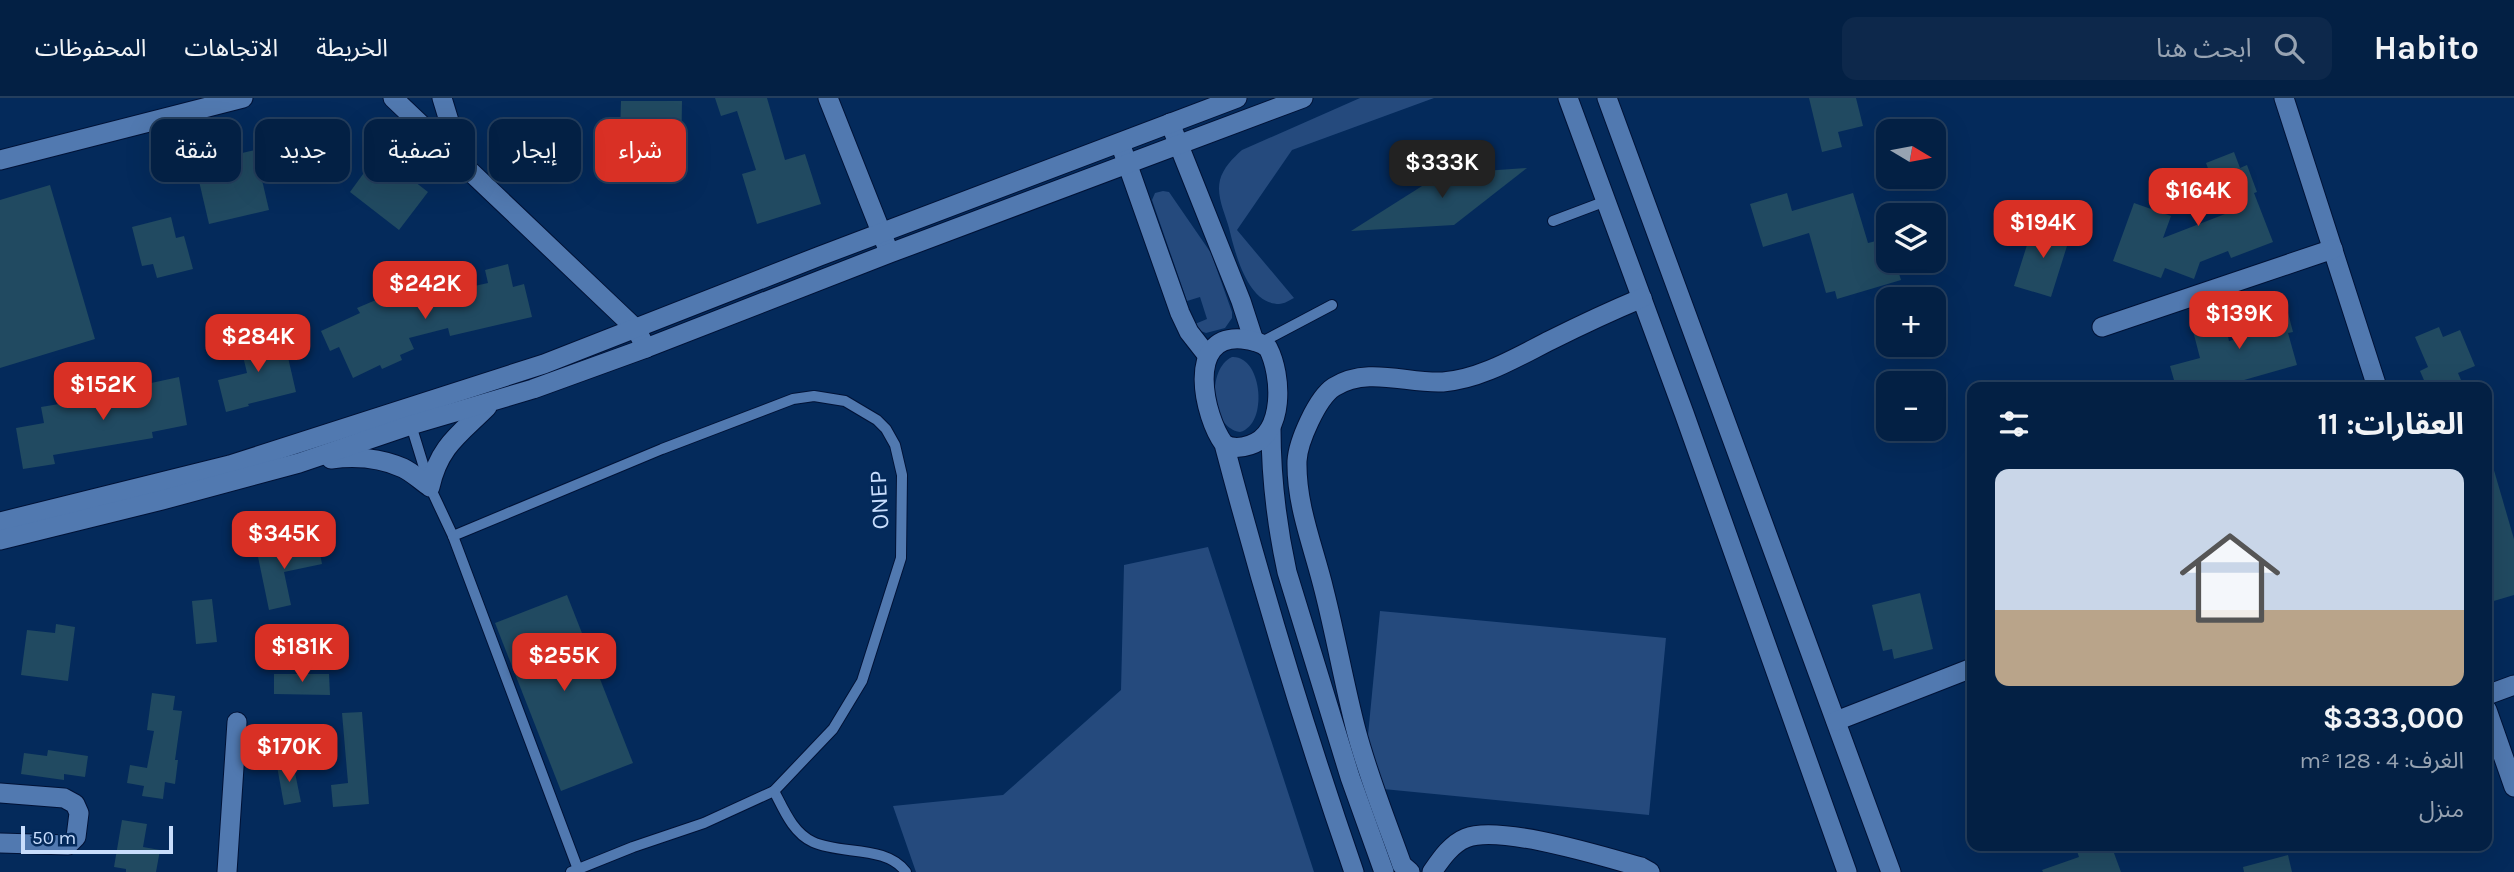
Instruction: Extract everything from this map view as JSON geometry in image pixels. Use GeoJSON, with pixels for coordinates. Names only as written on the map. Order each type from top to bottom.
{"type":"FeatureCollection","features":[{"type":"Feature","properties":{"kind":"street"},"geometry":{"type":"LineString","coordinates":[[0,160],[243,98]]}},
{"type":"Feature","properties":{"kind":"street"},"geometry":{"type":"LineString","coordinates":[[393,98],[416,119]]}},
{"type":"Feature","properties":{"kind":"street"},"geometry":{"type":"LineString","coordinates":[[442,98],[448,119]]}},
{"type":"Feature","properties":{"kind":"street"},"geometry":{"type":"LineString","coordinates":[[828,98],[890,253]]}},
{"type":"Feature","properties":{"kind":"street"},"geometry":{"type":"LineString","coordinates":[[0,540],[299,463],[408,417],[1237,98]]}},
{"type":"Feature","properties":{"kind":"street"},"geometry":{"type":"LineString","coordinates":[[0,522],[217,468],[302,443],[408,417],[493,401],[646,348],[1303,98]]}},
{"type":"Feature","properties":{"kind":"street"},"geometry":{"type":"LineString","coordinates":[[1568,98],[1762,628],[1847,872]]}},
{"type":"Feature","properties":{"kind":"street"},"geometry":{"type":"LineString","coordinates":[[1607,98],[1891,872]]}},
{"type":"Feature","properties":{"kind":"street"},"geometry":{"type":"LineString","coordinates":[[2284,98],[2375,382]]}},
{"type":"Feature","properties":{"kind":"street"},"geometry":{"type":"LineString","coordinates":[[1170,123],[1257,342],[1270,352],[1275,371],[1276,407],[1272,428],[1272,455],[1281,544],[1287,572],[1350,777],[1384,872]]}},
{"type":"Feature","properties":{"kind":"street"},"geometry":{"type":"LineString","coordinates":[[1119,143],[1180,313],[1189,332],[1207,355]]}},
{"type":"Feature","properties":{"kind":"street"},"geometry":{"type":"LineString","coordinates":[[475,174],[636,329],[646,348]]}},
{"type":"Feature","properties":{"kind":"street"},"geometry":{"type":"LineString","coordinates":[[2102,327],[2333,249]]}},
{"type":"Feature","properties":{"kind":"street"},"geometry":{"type":"LineString","coordinates":[[1410,872],[1402,865],[1356,731],[1324,588],[1304,521],[1297,460],[1301,442],[1326,395],[1342,384],[1359,377],[1372,376],[1428,382],[1467,378],[1642,299]]}},
{"type":"Feature","properties":{"kind":"street"},"geometry":{"type":"LineString","coordinates":[[1257,342],[1228,340],[1207,355],[1204,376],[1206,393],[1215,427],[1224,444],[1276,632],[1353,872]]}},
{"type":"Feature","properties":{"kind":"street"},"geometry":{"type":"LineString","coordinates":[[299,463],[347,457],[380,461],[404,468],[430,487],[434,469],[447,445],[493,401]]}},
{"type":"Feature","properties":{"kind":"street"},"geometry":{"type":"LineString","coordinates":[[1224,444],[1233,447],[1252,444],[1262,440],[1272,428]]}},
{"type":"Feature","properties":{"kind":"street"},"geometry":{"type":"LineString","coordinates":[[1836,721],[1967,670]]}},
{"type":"Feature","properties":{"kind":"street"},"geometry":{"type":"LineString","coordinates":[[2492,693],[2514,685]]}},
{"type":"Feature","properties":{"kind":"street"},"geometry":{"type":"LineString","coordinates":[[227,872],[237,722]]}},
{"type":"Feature","properties":{"kind":"street"},"geometry":{"type":"LineString","coordinates":[[2492,744],[2514,787]]}},
{"type":"Feature","properties":{"kind":"street"},"geometry":{"type":"LineString","coordinates":[[0,793],[64,798],[75,804],[79,813],[75,839],[68,845],[0,843]]}},
{"type":"Feature","properties":{"kind":"street"},"geometry":{"type":"LineString","coordinates":[[1432,872],[1446,853],[1466,838],[1486,834],[1558,844],[1641,867],[1650,872]]}},
{"type":"Feature","properties":{"kind":"lane"},"geometry":{"type":"LineString","coordinates":[[1553,221],[1606,201]]}},
{"type":"Feature","properties":{"kind":"lane"},"geometry":{"type":"LineString","coordinates":[[1257,342],[1332,305]]}},
{"type":"Feature","properties":{"kind":"lane","name":"ONEP"},"geometry":{"type":"LineString","coordinates":[[453,536],[662,449],[793,399],[814,396],[845,401],[877,420],[895,445],[902,475],[901,558],[862,681],[833,729],[774,791],[704,823],[633,847],[576,871]]}},
{"type":"Feature","properties":{"kind":"lane"},"geometry":{"type":"LineString","coordinates":[[408,417],[430,487],[453,536],[576,871]]}},
{"type":"Feature","properties":{"kind":"lane"},"geometry":{"type":"LineString","coordinates":[[774,791],[790,822],[812,842],[893,860],[906,872]]}},
{"type":"Feature","properties":{"kind":"shaded area"},"geometry":{"type":"Polygon","coordinates":[[[1360,98],[1434,98],[1292,150],[1237,230],[1294,298],[1281,304],[1268,302],[1251,286],[1239,263],[1220,198],[1221,176],[1242,150],[1360,98]]]}},
{"type":"Feature","properties":{"kind":"shaded area"},"geometry":{"type":"Polygon","coordinates":[[[1169,192],[1211,253],[1232,312],[1232,318],[1225,328],[1206,333],[1198,330],[1195,324],[1207,319],[1200,297],[1187,301],[1152,200],[1155,193],[1169,192]]]}},
{"type":"Feature","properties":{"kind":"shaded area"},"geometry":{"type":"Polygon","coordinates":[[[1232,357],[1242,359],[1250,367],[1258,391],[1255,417],[1249,426],[1240,432],[1230,428],[1222,420],[1215,398],[1218,373],[1232,357]]]}},
{"type":"Feature","properties":{"kind":"shaded area"},"geometry":{"type":"Polygon","coordinates":[[[1208,547],[1314,872],[916,872],[893,806],[1003,795],[1121,690],[1124,565],[1208,547]]]}},
{"type":"Feature","properties":{"kind":"shaded area"},"geometry":{"type":"Polygon","coordinates":[[[1380,611],[1666,638],[1649,815],[1363,787],[1380,611]]]}},
{"type":"Feature","properties":{"kind":"building"},"geometry":{"type":"Polygon","coordinates":[[[715,98],[767,98],[785,160],[805,154],[821,204],[757,224],[742,174],[756,170],[737,111],[721,116],[715,98]]]}},
{"type":"Feature","properties":{"kind":"building"},"geometry":{"type":"Polygon","coordinates":[[[1809,98],[1856,98],[1863,126],[1838,132],[1842,147],[1822,152],[1809,98]]]}},
{"type":"Feature","properties":{"kind":"building"},"geometry":{"type":"Polygon","coordinates":[[[621,101],[682,101],[682,119],[620,119],[621,101]]]}},
{"type":"Feature","properties":{"kind":"building"},"geometry":{"type":"Polygon","coordinates":[[[255,150],[255,182],[262,182],[269,210],[209,224],[199,182],[241,182],[241,153],[255,150]]]}},
{"type":"Feature","properties":{"kind":"building"},"geometry":{"type":"Polygon","coordinates":[[[2234,152],[2240,168],[2247,165],[2257,192],[2254,193],[2273,242],[2231,258],[2228,251],[2200,262],[2194,279],[2165,268],[2161,278],[2113,261],[2134,203],[2171,216],[2163,238],[2225,214],[2206,163],[2234,152]]]}},
{"type":"Feature","properties":{"kind":"building"},"geometry":{"type":"Polygon","coordinates":[[[1527,168],[1454,225],[1351,231],[1441,174],[1527,168]]]}},
{"type":"Feature","properties":{"kind":"building"},"geometry":{"type":"Polygon","coordinates":[[[364,173],[364,182],[415,182],[428,192],[399,230],[350,192],[364,173]]]}},
{"type":"Feature","properties":{"kind":"building"},"geometry":{"type":"Polygon","coordinates":[[[50,185],[95,339],[0,368],[0,200],[50,185]]]}},
{"type":"Feature","properties":{"kind":"building"},"geometry":{"type":"Polygon","coordinates":[[[1787,193],[1792,211],[1853,193],[1868,243],[1876,241],[1876,273],[1899,273],[1901,280],[1837,299],[1835,291],[1826,293],[1809,233],[1763,247],[1750,204],[1787,193]]]}},
{"type":"Feature","properties":{"kind":"building"},"geometry":{"type":"Polygon","coordinates":[[[171,217],[176,238],[184,236],[193,269],[157,278],[153,264],[142,266],[132,227],[171,217]]]}},
{"type":"Feature","properties":{"kind":"building"},"geometry":{"type":"Polygon","coordinates":[[[2053,224],[2072,230],[2051,297],[2014,286],[2033,226],[2051,232],[2053,224]]]}},
{"type":"Feature","properties":{"kind":"building"},"geometry":{"type":"Polygon","coordinates":[[[508,264],[513,287],[524,284],[532,317],[450,336],[448,328],[409,338],[414,349],[400,355],[402,360],[382,369],[380,365],[353,378],[339,347],[330,351],[321,331],[360,313],[357,308],[390,294],[396,307],[471,290],[470,287],[488,283],[485,270],[508,264]]]}},
{"type":"Feature","properties":{"kind":"building"},"geometry":{"type":"Polygon","coordinates":[[[2285,301],[2293,332],[2288,333],[2297,365],[2237,382],[2175,382],[2170,366],[2200,358],[2192,327],[2224,319],[2229,341],[2261,332],[2255,308],[2285,301]]]}},
{"type":"Feature","properties":{"kind":"building"},"geometry":{"type":"Polygon","coordinates":[[[2439,327],[2443,337],[2460,330],[2475,366],[2458,373],[2462,382],[2425,382],[2420,371],[2428,367],[2415,337],[2439,327]]]}},
{"type":"Feature","properties":{"kind":"building"},"geometry":{"type":"Polygon","coordinates":[[[272,331],[278,356],[287,353],[296,392],[226,412],[218,380],[247,373],[239,339],[272,331]]]}},
{"type":"Feature","properties":{"kind":"building"},"geometry":{"type":"Polygon","coordinates":[[[179,377],[187,425],[152,432],[153,438],[53,455],[55,464],[23,469],[16,428],[44,423],[41,407],[101,397],[100,394],[179,377]]]}},
{"type":"Feature","properties":{"kind":"building"},"geometry":{"type":"Polygon","coordinates":[[[2492,463],[2514,539],[2514,595],[2492,602],[2492,463]]]}},
{"type":"Feature","properties":{"kind":"building"},"geometry":{"type":"Polygon","coordinates":[[[318,543],[322,564],[284,572],[291,605],[269,610],[257,552],[276,548],[277,552],[318,543]]]}},
{"type":"Feature","properties":{"kind":"building"},"geometry":{"type":"Polygon","coordinates":[[[1920,593],[1933,649],[1894,659],[1892,649],[1883,651],[1872,605],[1920,593]]]}},
{"type":"Feature","properties":{"kind":"building"},"geometry":{"type":"Polygon","coordinates":[[[567,595],[633,763],[561,791],[495,623],[567,595]]]}},
{"type":"Feature","properties":{"kind":"building"},"geometry":{"type":"Polygon","coordinates":[[[212,599],[217,642],[196,644],[192,601],[212,599]]]}},
{"type":"Feature","properties":{"kind":"building"},"geometry":{"type":"Polygon","coordinates":[[[56,624],[75,627],[68,681],[21,675],[27,630],[55,633],[56,624]]]}},
{"type":"Feature","properties":{"kind":"building"},"geometry":{"type":"Polygon","coordinates":[[[274,674],[329,674],[330,695],[274,694],[274,674]]]}},
{"type":"Feature","properties":{"kind":"building"},"geometry":{"type":"Polygon","coordinates":[[[152,693],[175,696],[173,710],[182,711],[175,760],[178,760],[175,784],[165,782],[163,799],[142,796],[144,786],[127,783],[130,765],[147,768],[154,731],[147,730],[152,693]]]}},
{"type":"Feature","properties":{"kind":"building"},"geometry":{"type":"Polygon","coordinates":[[[362,712],[369,804],[333,807],[331,785],[348,783],[342,713],[362,712]]]}},
{"type":"Feature","properties":{"kind":"building"},"geometry":{"type":"Polygon","coordinates":[[[48,750],[88,756],[85,777],[64,774],[64,780],[21,774],[24,753],[47,756],[48,750]]]}},
{"type":"Feature","properties":{"kind":"building"},"geometry":{"type":"Polygon","coordinates":[[[293,763],[301,802],[284,805],[277,766],[293,763]]]}},
{"type":"Feature","properties":{"kind":"building"},"geometry":{"type":"Polygon","coordinates":[[[122,820],[147,824],[143,847],[160,850],[156,872],[126,872],[126,869],[114,867],[122,820]]]}},
{"type":"Feature","properties":{"kind":"building"},"geometry":{"type":"Polygon","coordinates":[[[2077,851],[2113,851],[2121,872],[2042,870],[2079,857],[2077,851]]]}},
{"type":"Feature","properties":{"kind":"building"},"geometry":{"type":"Polygon","coordinates":[[[2288,855],[2292,872],[2244,872],[2243,867],[2288,855]]]}}]}
